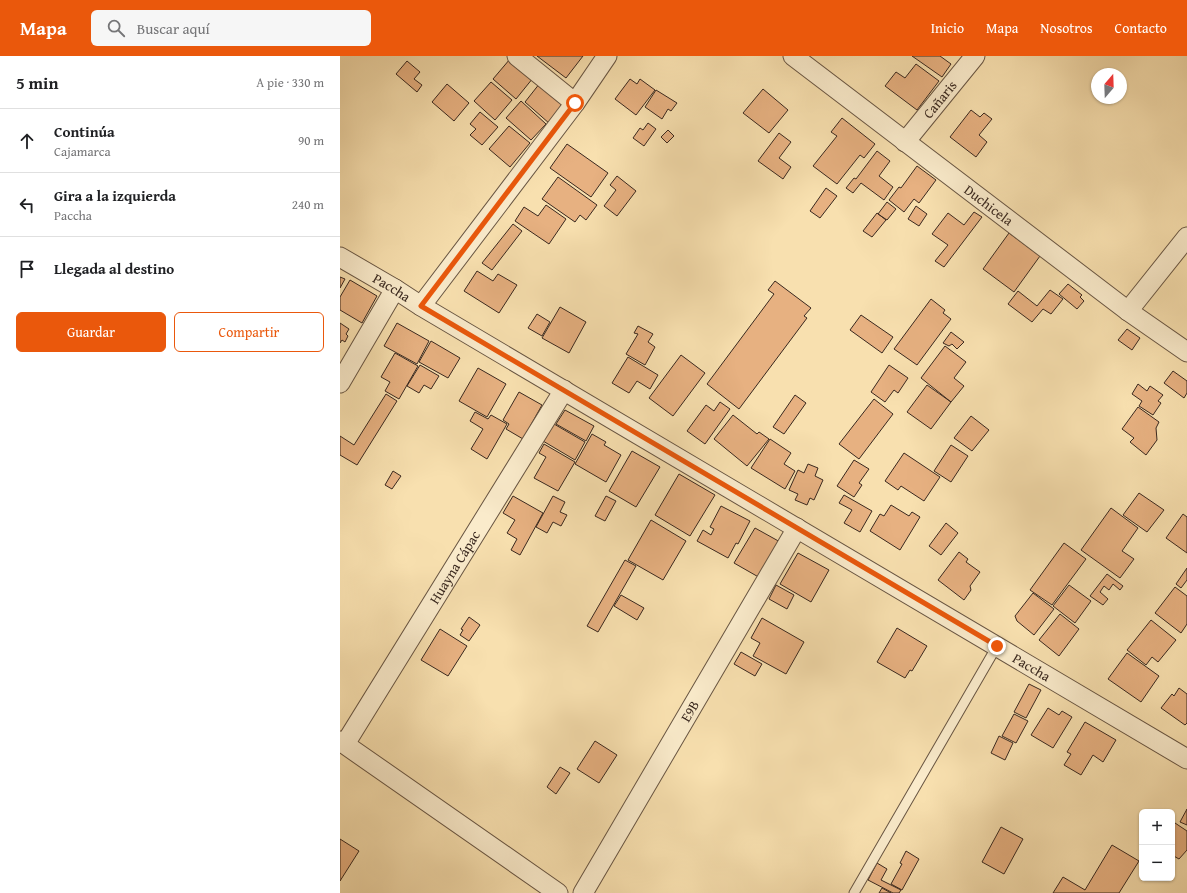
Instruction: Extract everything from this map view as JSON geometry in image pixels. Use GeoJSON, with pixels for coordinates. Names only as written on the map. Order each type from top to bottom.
{"type":"FeatureCollection","features":[{"type":"Feature","properties":{"kind":"street"},"geometry":{"type":"LineString","coordinates":[[518,56],[575,103]]}},
{"type":"Feature","properties":{"kind":"street"},"geometry":{"type":"LineString","coordinates":[[421,306],[575,103],[607,56]]}},
{"type":"Feature","properties":{"kind":"street","name":"Duchicela"},"geometry":{"type":"LineString","coordinates":[[793,56],[1128,311],[1187,352]]}},
{"type":"Feature","properties":{"kind":"street","name":"Cañaris"},"geometry":{"type":"LineString","coordinates":[[905,142],[975,56]]}},
{"type":"Feature","properties":{"kind":"street"},"geometry":{"type":"LineString","coordinates":[[1128,311],[1187,237]]}},
{"type":"Feature","properties":{"kind":"street","name":"Paccha"},"geometry":{"type":"LineString","coordinates":[[340,258],[395,289],[421,306],[1187,759]]}},
{"type":"Feature","properties":{"kind":"street"},"geometry":{"type":"LineString","coordinates":[[340,383],[395,289]]}},
{"type":"Feature","properties":{"kind":"street","name":"Huayna Cápac"},"geometry":{"type":"LineString","coordinates":[[343,743],[564,390]]}},
{"type":"Feature","properties":{"kind":"street","name":"E9B"},"geometry":{"type":"LineString","coordinates":[[583,893],[797,528]]}},
{"type":"Feature","properties":{"kind":"street"},"geometry":{"type":"LineString","coordinates":[[343,743],[558,893]]}},
{"type":"Feature","properties":{"kind":"lane"},"geometry":{"type":"LineString","coordinates":[[854,893],[997,646]]}},
{"type":"Feature","properties":{"kind":"building"},"geometry":{"type":"Polygon","coordinates":[[[537,56],[583,56],[566,78],[537,56]]]}},
{"type":"Feature","properties":{"kind":"building"},"geometry":{"type":"Polygon","coordinates":[[[912,56],[940,56],[951,64],[942,77],[912,56]]]}},
{"type":"Feature","properties":{"kind":"building"},"geometry":{"type":"Polygon","coordinates":[[[510,59],[533,78],[516,99],[493,79],[510,59]]]}},
{"type":"Feature","properties":{"kind":"building"},"geometry":{"type":"Polygon","coordinates":[[[407,61],[420,72],[414,79],[422,85],[417,92],[396,74],[407,61]]]}},
{"type":"Feature","properties":{"kind":"building"},"geometry":{"type":"Polygon","coordinates":[[[916,64],[939,81],[917,110],[885,86],[896,72],[905,78],[916,64]]]}},
{"type":"Feature","properties":{"kind":"building"},"geometry":{"type":"Polygon","coordinates":[[[630,79],[637,84],[640,79],[655,90],[636,115],[615,99],[630,79]]]}},
{"type":"Feature","properties":{"kind":"building"},"geometry":{"type":"Polygon","coordinates":[[[491,82],[512,100],[495,120],[474,101],[491,82]]]}},
{"type":"Feature","properties":{"kind":"building"},"geometry":{"type":"Polygon","coordinates":[[[540,83],[566,105],[550,124],[525,102],[540,83]]]}},
{"type":"Feature","properties":{"kind":"building"},"geometry":{"type":"Polygon","coordinates":[[[447,84],[469,103],[454,121],[432,102],[447,84]]]}},
{"type":"Feature","properties":{"kind":"building"},"geometry":{"type":"Polygon","coordinates":[[[763,89],[788,110],[769,133],[743,113],[763,89]]]}},
{"type":"Feature","properties":{"kind":"building"},"geometry":{"type":"Polygon","coordinates":[[[656,90],[677,103],[671,111],[668,109],[662,119],[645,107],[656,90]]]}},
{"type":"Feature","properties":{"kind":"building"},"geometry":{"type":"Polygon","coordinates":[[[521,101],[546,124],[531,140],[506,118],[521,101]]]}},
{"type":"Feature","properties":{"kind":"building"},"geometry":{"type":"Polygon","coordinates":[[[971,110],[980,117],[984,113],[992,119],[979,135],[987,142],[976,157],[950,137],[971,110]]]}},
{"type":"Feature","properties":{"kind":"building"},"geometry":{"type":"Polygon","coordinates":[[[480,112],[498,127],[482,145],[470,135],[476,129],[470,124],[480,112]]]}},
{"type":"Feature","properties":{"kind":"building"},"geometry":{"type":"Polygon","coordinates":[[[842,118],[875,144],[864,158],[860,155],[837,184],[813,166],[837,136],[831,132],[842,118]]]}},
{"type":"Feature","properties":{"kind":"building"},"geometry":{"type":"Polygon","coordinates":[[[648,123],[656,129],[644,146],[633,138],[640,128],[643,130],[648,123]]]}},
{"type":"Feature","properties":{"kind":"building"},"geometry":{"type":"Polygon","coordinates":[[[509,126],[530,143],[510,167],[489,149],[509,126]]]}},
{"type":"Feature","properties":{"kind":"building"},"geometry":{"type":"Polygon","coordinates":[[[668,130],[674,136],[667,143],[661,137],[668,130]]]}},
{"type":"Feature","properties":{"kind":"building"},"geometry":{"type":"Polygon","coordinates":[[[779,133],[791,142],[779,158],[791,167],[783,179],[758,161],[779,133]]]}},
{"type":"Feature","properties":{"kind":"building"},"geometry":{"type":"Polygon","coordinates":[[[567,144],[608,173],[591,197],[550,168],[567,144]]]}},
{"type":"Feature","properties":{"kind":"building"},"geometry":{"type":"Polygon","coordinates":[[[877,151],[890,161],[879,176],[893,187],[884,200],[861,183],[853,193],[846,188],[854,178],[856,179],[877,151]]]}},
{"type":"Feature","properties":{"kind":"building"},"geometry":{"type":"Polygon","coordinates":[[[917,166],[936,180],[919,203],[914,199],[904,212],[889,200],[899,187],[901,188],[917,166]]]}},
{"type":"Feature","properties":{"kind":"building"},"geometry":{"type":"Polygon","coordinates":[[[617,176],[636,191],[617,216],[604,206],[616,190],[610,185],[617,176]]]}},
{"type":"Feature","properties":{"kind":"building"},"geometry":{"type":"Polygon","coordinates":[[[558,177],[597,205],[586,220],[580,215],[575,222],[542,199],[558,177]]]}},
{"type":"Feature","properties":{"kind":"building"},"geometry":{"type":"Polygon","coordinates":[[[826,188],[837,196],[820,218],[810,211],[826,188]]]}},
{"type":"Feature","properties":{"kind":"building"},"geometry":{"type":"Polygon","coordinates":[[[887,202],[896,209],[887,220],[878,214],[887,202]]]}},
{"type":"Feature","properties":{"kind":"building"},"geometry":{"type":"Polygon","coordinates":[[[546,205],[566,219],[549,244],[515,221],[524,207],[538,216],[546,205]]]}},
{"type":"Feature","properties":{"kind":"building"},"geometry":{"type":"Polygon","coordinates":[[[916,206],[927,214],[919,226],[908,219],[916,206]]]}},
{"type":"Feature","properties":{"kind":"building"},"geometry":{"type":"Polygon","coordinates":[[[974,212],[982,217],[944,267],[935,261],[948,245],[932,234],[948,213],[964,225],[974,212]]]}},
{"type":"Feature","properties":{"kind":"building"},"geometry":{"type":"Polygon","coordinates":[[[877,213],[886,220],[872,237],[863,231],[877,213]]]}},
{"type":"Feature","properties":{"kind":"building"},"geometry":{"type":"Polygon","coordinates":[[[513,224],[522,231],[492,270],[482,263],[513,224]]]}},
{"type":"Feature","properties":{"kind":"building"},"geometry":{"type":"Polygon","coordinates":[[[1009,233],[1040,256],[1014,292],[983,269],[1009,233]]]}},
{"type":"Feature","properties":{"kind":"building"},"geometry":{"type":"Polygon","coordinates":[[[477,271],[493,281],[498,274],[517,285],[499,313],[464,291],[477,271]]]}},
{"type":"Feature","properties":{"kind":"building"},"geometry":{"type":"Polygon","coordinates":[[[340,277],[345,279],[340,288],[340,277]]]}},
{"type":"Feature","properties":{"kind":"building"},"geometry":{"type":"Polygon","coordinates":[[[350,280],[377,296],[362,323],[340,310],[340,297],[350,280]]]}},
{"type":"Feature","properties":{"kind":"building"},"geometry":{"type":"Polygon","coordinates":[[[775,281],[811,308],[804,316],[807,318],[739,409],[707,384],[774,294],[768,290],[775,281]]]}},
{"type":"Feature","properties":{"kind":"building"},"geometry":{"type":"Polygon","coordinates":[[[1068,284],[1082,295],[1080,297],[1084,301],[1077,309],[1059,294],[1068,284]]]}},
{"type":"Feature","properties":{"kind":"building"},"geometry":{"type":"Polygon","coordinates":[[[1050,290],[1063,299],[1051,314],[1043,309],[1032,322],[1008,304],[1018,291],[1037,306],[1050,290]]]}},
{"type":"Feature","properties":{"kind":"building"},"geometry":{"type":"Polygon","coordinates":[[[931,299],[945,310],[943,313],[951,319],[917,365],[894,349],[931,299]]]}},
{"type":"Feature","properties":{"kind":"building"},"geometry":{"type":"Polygon","coordinates":[[[560,307],[586,322],[569,353],[542,338],[560,307]]]}},
{"type":"Feature","properties":{"kind":"building"},"geometry":{"type":"Polygon","coordinates":[[[537,314],[550,322],[542,336],[528,328],[537,314]]]}},
{"type":"Feature","properties":{"kind":"building"},"geometry":{"type":"Polygon","coordinates":[[[861,315],[893,337],[882,353],[850,330],[861,315]]]}},
{"type":"Feature","properties":{"kind":"building"},"geometry":{"type":"Polygon","coordinates":[[[340,323],[349,329],[346,334],[348,336],[345,342],[342,340],[340,343],[340,323]]]}},
{"type":"Feature","properties":{"kind":"building"},"geometry":{"type":"Polygon","coordinates":[[[397,323],[429,341],[417,364],[384,346],[397,323]]]}},
{"type":"Feature","properties":{"kind":"building"},"geometry":{"type":"Polygon","coordinates":[[[638,326],[653,334],[648,342],[655,347],[645,365],[626,354],[638,334],[634,333],[638,326]]]}},
{"type":"Feature","properties":{"kind":"building"},"geometry":{"type":"Polygon","coordinates":[[[1127,329],[1140,338],[1132,350],[1118,340],[1127,329]]]}},
{"type":"Feature","properties":{"kind":"building"},"geometry":{"type":"Polygon","coordinates":[[[951,332],[964,342],[957,349],[952,344],[949,346],[943,343],[951,332]]]}},
{"type":"Feature","properties":{"kind":"building"},"geometry":{"type":"Polygon","coordinates":[[[431,341],[460,358],[448,378],[419,362],[431,341]]]}},
{"type":"Feature","properties":{"kind":"building"},"geometry":{"type":"Polygon","coordinates":[[[945,346],[966,362],[954,378],[964,386],[951,402],[921,378],[945,346]]]}},
{"type":"Feature","properties":{"kind":"building"},"geometry":{"type":"Polygon","coordinates":[[[395,353],[418,366],[399,399],[385,391],[390,382],[381,377],[395,353]]]}},
{"type":"Feature","properties":{"kind":"building"},"geometry":{"type":"Polygon","coordinates":[[[681,355],[705,373],[673,416],[649,398],[681,355]]]}},
{"type":"Feature","properties":{"kind":"building"},"geometry":{"type":"Polygon","coordinates":[[[628,357],[658,375],[650,389],[637,381],[629,393],[612,383],[628,357]]]}},
{"type":"Feature","properties":{"kind":"building"},"geometry":{"type":"Polygon","coordinates":[[[420,365],[439,376],[431,389],[424,385],[419,393],[407,386],[420,365]]]}},
{"type":"Feature","properties":{"kind":"building"},"geometry":{"type":"Polygon","coordinates":[[[889,365],[908,378],[898,393],[894,390],[885,402],[871,392],[889,365]]]}},
{"type":"Feature","properties":{"kind":"building"},"geometry":{"type":"Polygon","coordinates":[[[478,368],[506,384],[487,417],[459,401],[478,368]]]}},
{"type":"Feature","properties":{"kind":"building"},"geometry":{"type":"Polygon","coordinates":[[[1173,371],[1187,381],[1187,393],[1184,398],[1164,383],[1173,371]]]}},
{"type":"Feature","properties":{"kind":"building"},"geometry":{"type":"Polygon","coordinates":[[[1138,384],[1147,391],[1150,386],[1163,395],[1158,401],[1161,403],[1153,415],[1139,406],[1142,401],[1132,394],[1138,384]]]}},
{"type":"Feature","properties":{"kind":"building"},"geometry":{"type":"Polygon","coordinates":[[[927,385],[951,402],[931,429],[907,412],[927,385]]]}},
{"type":"Feature","properties":{"kind":"building"},"geometry":{"type":"Polygon","coordinates":[[[519,392],[542,405],[523,439],[506,429],[509,424],[503,420],[519,392]]]}},
{"type":"Feature","properties":{"kind":"building"},"geometry":{"type":"Polygon","coordinates":[[[386,394],[397,401],[357,465],[340,455],[340,436],[354,445],[386,394]]]}},
{"type":"Feature","properties":{"kind":"building"},"geometry":{"type":"Polygon","coordinates":[[[795,395],[806,403],[784,434],[773,427],[795,395]]]}},
{"type":"Feature","properties":{"kind":"building"},"geometry":{"type":"Polygon","coordinates":[[[874,399],[893,414],[859,459],[839,444],[874,399]]]}},
{"type":"Feature","properties":{"kind":"building"},"geometry":{"type":"Polygon","coordinates":[[[720,402],[730,409],[705,444],[687,431],[706,405],[714,411],[720,402]]]}},
{"type":"Feature","properties":{"kind":"building"},"geometry":{"type":"Polygon","coordinates":[[[1138,407],[1159,422],[1156,428],[1157,440],[1146,455],[1130,442],[1134,438],[1122,429],[1138,407]]]}},
{"type":"Feature","properties":{"kind":"building"},"geometry":{"type":"Polygon","coordinates":[[[565,410],[594,426],[586,441],[556,424],[565,410]]]}},
{"type":"Feature","properties":{"kind":"building"},"geometry":{"type":"Polygon","coordinates":[[[475,412],[488,419],[491,415],[507,424],[487,459],[471,449],[483,429],[470,421],[475,412]]]}},
{"type":"Feature","properties":{"kind":"building"},"geometry":{"type":"Polygon","coordinates":[[[733,415],[757,434],[759,432],[769,439],[747,466],[714,439],[733,415]]]}},
{"type":"Feature","properties":{"kind":"building"},"geometry":{"type":"Polygon","coordinates":[[[971,416],[989,430],[972,451],[954,438],[971,416]]]}},
{"type":"Feature","properties":{"kind":"building"},"geometry":{"type":"Polygon","coordinates":[[[554,424],[585,442],[575,460],[543,441],[554,424]]]}},
{"type":"Feature","properties":{"kind":"building"},"geometry":{"type":"Polygon","coordinates":[[[592,434],[606,442],[604,445],[621,455],[606,482],[575,464],[592,434]]]}},
{"type":"Feature","properties":{"kind":"building"},"geometry":{"type":"Polygon","coordinates":[[[770,439],[791,453],[784,464],[795,471],[785,489],[751,468],[770,439]]]}},
{"type":"Feature","properties":{"kind":"building"},"geometry":{"type":"Polygon","coordinates":[[[544,444],[575,462],[558,491],[534,478],[546,457],[539,453],[544,444]]]}},
{"type":"Feature","properties":{"kind":"building"},"geometry":{"type":"Polygon","coordinates":[[[951,445],[968,456],[951,482],[934,471],[951,445]]]}},
{"type":"Feature","properties":{"kind":"building"},"geometry":{"type":"Polygon","coordinates":[[[632,451],[660,467],[636,507],[609,491],[632,451]]]}},
{"type":"Feature","properties":{"kind":"building"},"geometry":{"type":"Polygon","coordinates":[[[904,453],[940,477],[924,501],[901,486],[898,490],[885,481],[904,453]]]}},
{"type":"Feature","properties":{"kind":"building"},"geometry":{"type":"Polygon","coordinates":[[[854,460],[869,469],[859,483],[862,485],[854,497],[837,486],[854,460]]]}},
{"type":"Feature","properties":{"kind":"building"},"geometry":{"type":"Polygon","coordinates":[[[808,464],[818,468],[815,476],[823,480],[814,500],[810,498],[807,505],[795,500],[798,494],[789,490],[798,470],[804,473],[808,464]]]}},
{"type":"Feature","properties":{"kind":"building"},"geometry":{"type":"Polygon","coordinates":[[[393,471],[401,476],[392,489],[385,485],[393,471]]]}},
{"type":"Feature","properties":{"kind":"building"},"geometry":{"type":"Polygon","coordinates":[[[679,474],[715,495],[690,536],[655,515],[679,474]]]}},
{"type":"Feature","properties":{"kind":"building"},"geometry":{"type":"Polygon","coordinates":[[[1139,493],[1164,510],[1147,532],[1123,515],[1139,493]]]}},
{"type":"Feature","properties":{"kind":"building"},"geometry":{"type":"Polygon","coordinates":[[[844,495],[872,511],[860,532],[844,523],[852,510],[839,503],[844,495]]]}},
{"type":"Feature","properties":{"kind":"building"},"geometry":{"type":"Polygon","coordinates":[[[513,496],[543,513],[520,555],[511,550],[517,539],[507,533],[515,520],[503,513],[513,496]]]}},
{"type":"Feature","properties":{"kind":"building"},"geometry":{"type":"Polygon","coordinates":[[[553,496],[565,502],[560,512],[567,515],[561,526],[553,522],[547,533],[536,527],[553,496]]]}},
{"type":"Feature","properties":{"kind":"building"},"geometry":{"type":"Polygon","coordinates":[[[606,496],[616,501],[605,521],[595,516],[606,496]]]}},
{"type":"Feature","properties":{"kind":"building"},"geometry":{"type":"Polygon","coordinates":[[[891,505],[909,516],[912,512],[920,517],[900,550],[870,531],[880,514],[884,516],[891,505]]]}},
{"type":"Feature","properties":{"kind":"building"},"geometry":{"type":"Polygon","coordinates":[[[721,506],[750,521],[738,544],[736,543],[728,558],[697,541],[703,530],[711,535],[714,529],[710,527],[721,506]]]}},
{"type":"Feature","properties":{"kind":"building"},"geometry":{"type":"Polygon","coordinates":[[[1111,508],[1138,528],[1122,551],[1134,559],[1120,578],[1081,550],[1111,508]]]}},
{"type":"Feature","properties":{"kind":"building"},"geometry":{"type":"Polygon","coordinates":[[[1183,514],[1187,517],[1187,553],[1166,538],[1183,514]]]}},
{"type":"Feature","properties":{"kind":"building"},"geometry":{"type":"Polygon","coordinates":[[[651,520],[686,541],[663,580],[628,560],[651,520]]]}},
{"type":"Feature","properties":{"kind":"building"},"geometry":{"type":"Polygon","coordinates":[[[946,523],[958,533],[941,555],[929,546],[946,523]]]}},
{"type":"Feature","properties":{"kind":"building"},"geometry":{"type":"Polygon","coordinates":[[[755,528],[782,543],[762,579],[734,563],[755,528]]]}},
{"type":"Feature","properties":{"kind":"building"},"geometry":{"type":"Polygon","coordinates":[[[1064,543],[1086,559],[1052,605],[1030,590],[1064,543]]]}},
{"type":"Feature","properties":{"kind":"building"},"geometry":{"type":"Polygon","coordinates":[[[959,552],[968,559],[966,562],[980,572],[970,586],[971,590],[964,600],[938,580],[959,552]]]}},
{"type":"Feature","properties":{"kind":"building"},"geometry":{"type":"Polygon","coordinates":[[[798,553],[829,570],[811,602],[780,584],[798,553]]]}},
{"type":"Feature","properties":{"kind":"building"},"geometry":{"type":"Polygon","coordinates":[[[625,560],[636,566],[598,632],[587,626],[625,560]]]}},
{"type":"Feature","properties":{"kind":"building"},"geometry":{"type":"Polygon","coordinates":[[[1187,568],[1187,580],[1181,588],[1176,584],[1187,568]]]}},
{"type":"Feature","properties":{"kind":"building"},"geometry":{"type":"Polygon","coordinates":[[[1107,574],[1123,586],[1120,590],[1113,584],[1109,590],[1104,586],[1100,592],[1108,599],[1103,605],[1090,596],[1107,574]]]}},
{"type":"Feature","properties":{"kind":"building"},"geometry":{"type":"Polygon","coordinates":[[[776,585],[794,595],[787,609],[769,599],[776,585]]]}},
{"type":"Feature","properties":{"kind":"building"},"geometry":{"type":"Polygon","coordinates":[[[1069,585],[1091,601],[1075,623],[1053,606],[1069,585]]]}},
{"type":"Feature","properties":{"kind":"building"},"geometry":{"type":"Polygon","coordinates":[[[1175,587],[1187,596],[1187,624],[1181,633],[1155,613],[1175,587]]]}},
{"type":"Feature","properties":{"kind":"building"},"geometry":{"type":"Polygon","coordinates":[[[1033,593],[1054,609],[1034,635],[1017,621],[1015,616],[1033,593]]]}},
{"type":"Feature","properties":{"kind":"building"},"geometry":{"type":"Polygon","coordinates":[[[621,595],[644,608],[637,620],[614,606],[621,595]]]}},
{"type":"Feature","properties":{"kind":"building"},"geometry":{"type":"Polygon","coordinates":[[[1060,614],[1079,629],[1059,656],[1039,640],[1060,614]]]}},
{"type":"Feature","properties":{"kind":"building"},"geometry":{"type":"Polygon","coordinates":[[[469,617],[480,625],[469,641],[460,635],[463,630],[461,629],[469,617]]]}},
{"type":"Feature","properties":{"kind":"building"},"geometry":{"type":"Polygon","coordinates":[[[762,618],[804,642],[786,674],[753,656],[760,643],[751,638],[762,618]]]}},
{"type":"Feature","properties":{"kind":"building"},"geometry":{"type":"Polygon","coordinates":[[[1151,620],[1176,640],[1158,662],[1152,657],[1146,665],[1127,650],[1151,620]]]}},
{"type":"Feature","properties":{"kind":"building"},"geometry":{"type":"Polygon","coordinates":[[[897,628],[927,646],[912,671],[910,670],[905,678],[877,662],[897,628]]]}},
{"type":"Feature","properties":{"kind":"building"},"geometry":{"type":"Polygon","coordinates":[[[440,629],[467,646],[448,676],[421,660],[440,629]]]}},
{"type":"Feature","properties":{"kind":"building"},"geometry":{"type":"Polygon","coordinates":[[[741,652],[762,664],[755,676],[734,664],[741,652]]]}},
{"type":"Feature","properties":{"kind":"building"},"geometry":{"type":"Polygon","coordinates":[[[1127,653],[1159,676],[1141,702],[1108,679],[1127,653]]]}},
{"type":"Feature","properties":{"kind":"building"},"geometry":{"type":"Polygon","coordinates":[[[1029,684],[1041,690],[1026,718],[1014,712],[1029,684]]]}},
{"type":"Feature","properties":{"kind":"building"},"geometry":{"type":"Polygon","coordinates":[[[1179,688],[1187,694],[1187,723],[1185,725],[1161,708],[1172,694],[1174,696],[1179,688]]]}},
{"type":"Feature","properties":{"kind":"building"},"geometry":{"type":"Polygon","coordinates":[[[1048,708],[1059,715],[1062,711],[1072,717],[1053,748],[1031,735],[1048,708]]]}},
{"type":"Feature","properties":{"kind":"building"},"geometry":{"type":"Polygon","coordinates":[[[1014,714],[1028,721],[1016,743],[1002,736],[1014,714]]]}},
{"type":"Feature","properties":{"kind":"building"},"geometry":{"type":"Polygon","coordinates":[[[1085,722],[1116,740],[1103,762],[1093,755],[1081,775],[1064,765],[1071,754],[1067,752],[1085,722]]]}},
{"type":"Feature","properties":{"kind":"building"},"geometry":{"type":"Polygon","coordinates":[[[999,736],[1013,743],[1005,760],[991,753],[999,736]]]}},
{"type":"Feature","properties":{"kind":"building"},"geometry":{"type":"Polygon","coordinates":[[[595,741],[617,755],[599,783],[577,769],[595,741]]]}},
{"type":"Feature","properties":{"kind":"building"},"geometry":{"type":"Polygon","coordinates":[[[560,767],[570,773],[556,794],[547,787],[560,767]]]}},
{"type":"Feature","properties":{"kind":"building"},"geometry":{"type":"Polygon","coordinates":[[[1187,809],[1187,825],[1180,822],[1187,809]]]}},
{"type":"Feature","properties":{"kind":"building"},"geometry":{"type":"Polygon","coordinates":[[[1175,823],[1187,831],[1187,850],[1179,859],[1175,857],[1175,823]]]}},
{"type":"Feature","properties":{"kind":"building"},"geometry":{"type":"Polygon","coordinates":[[[1001,827],[1023,839],[1004,874],[982,862],[1001,827]]]}},
{"type":"Feature","properties":{"kind":"building"},"geometry":{"type":"Polygon","coordinates":[[[340,839],[359,851],[340,881],[340,839]]]}},
{"type":"Feature","properties":{"kind":"building"},"geometry":{"type":"Polygon","coordinates":[[[1112,845],[1139,861],[1119,893],[1053,893],[1063,877],[1085,890],[1112,845]]]}},
{"type":"Feature","properties":{"kind":"building"},"geometry":{"type":"Polygon","coordinates":[[[906,851],[919,859],[902,890],[891,884],[902,864],[900,863],[906,851]]]}},
{"type":"Feature","properties":{"kind":"building"},"geometry":{"type":"Polygon","coordinates":[[[877,863],[887,869],[881,880],[901,890],[899,893],[893,893],[868,880],[877,863]]]}},
{"type":"Feature","properties":{"kind":"building"},"geometry":{"type":"Polygon","coordinates":[[[882,888],[891,893],[879,893],[882,888]]]}},
{"type":"Feature","properties":{"kind":"route"},"geometry":{"type":"LineString","coordinates":[[575,103],[421,306],[997,646]]}}]}
